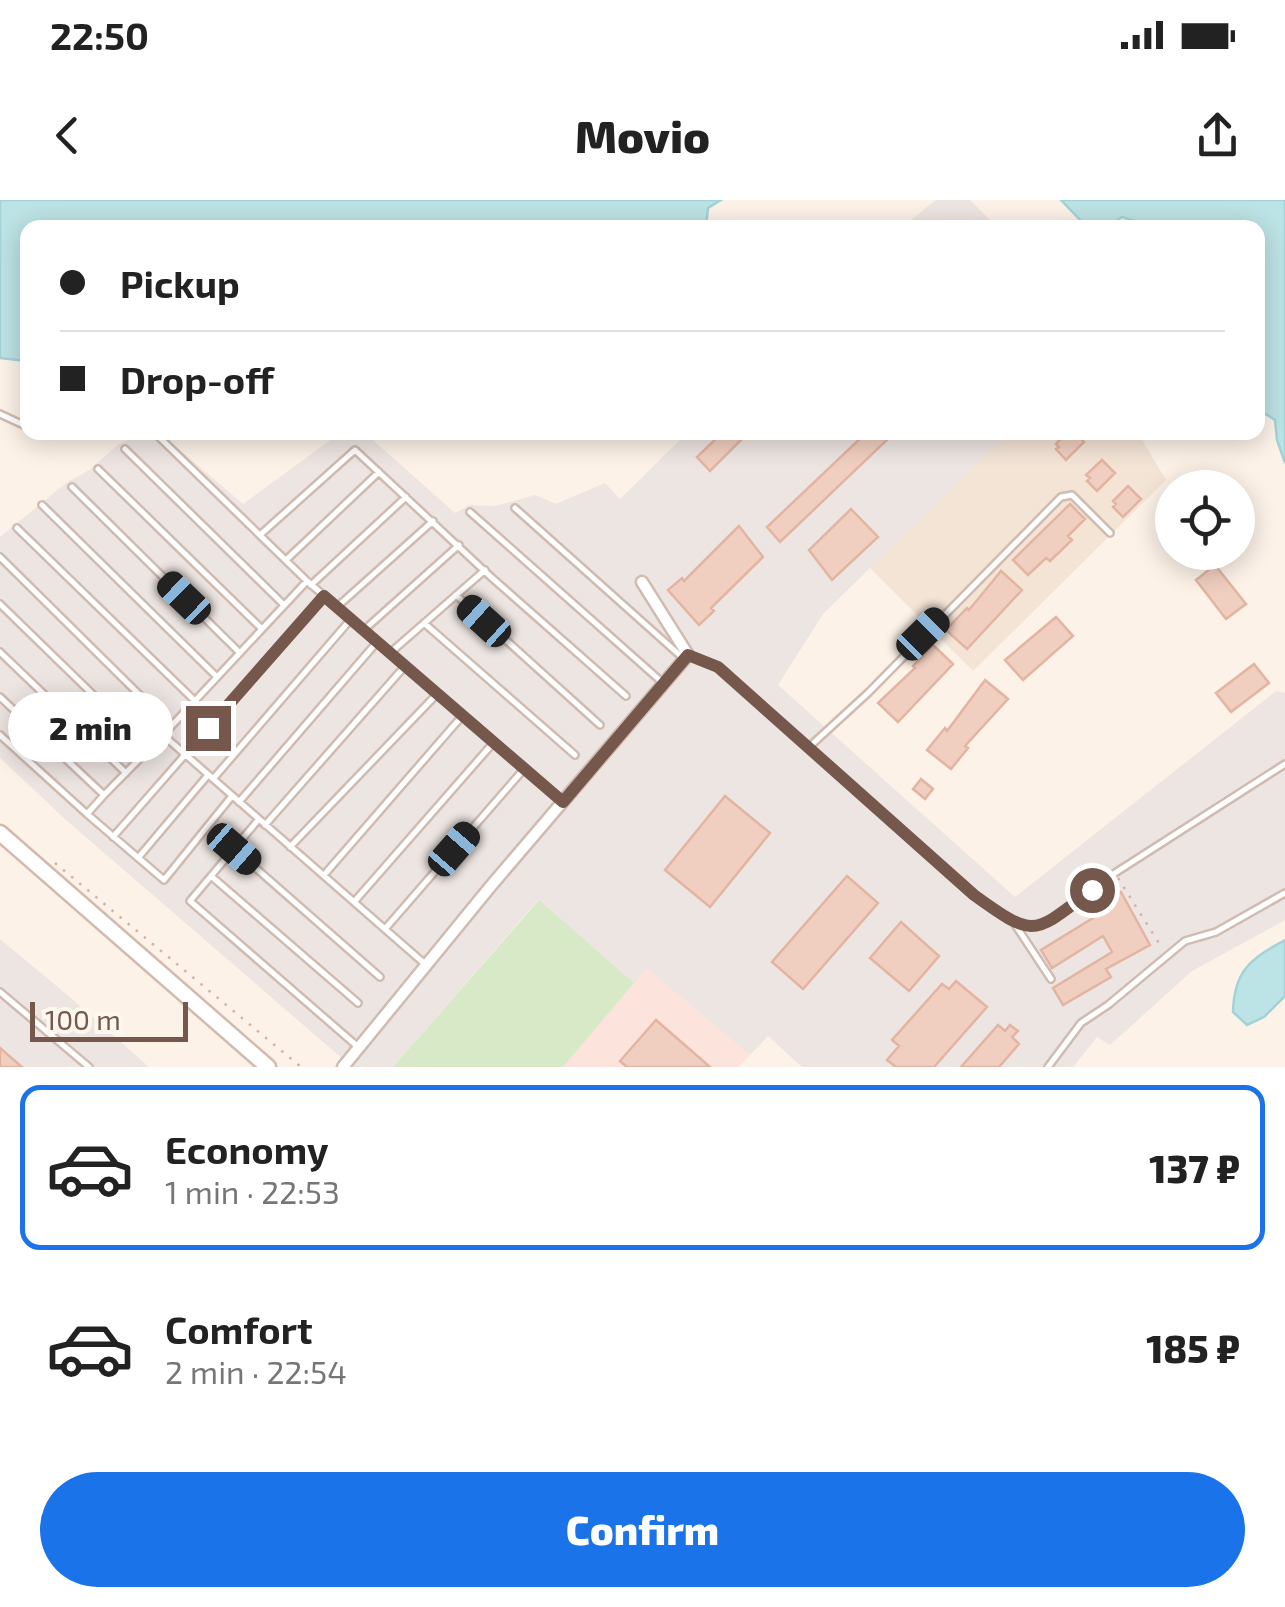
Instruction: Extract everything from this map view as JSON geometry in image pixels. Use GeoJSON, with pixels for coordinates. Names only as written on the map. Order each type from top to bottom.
{"type":"FeatureCollection","features":[{"type":"Feature","properties":{"kind":"main road"},"geometry":{"type":"LineString","coordinates":[[0,834],[268,1067]]}},
{"type":"Feature","properties":{"kind":"street"},"geometry":{"type":"LineString","coordinates":[[344,1067],[686,657],[642,582]]}},
{"type":"Feature","properties":{"kind":"lane"},"geometry":{"type":"LineString","coordinates":[[162,440],[309,583],[563,802]]}},
{"type":"Feature","properties":{"kind":"lane"},"geometry":{"type":"LineString","coordinates":[[125,448],[284,606]]}},
{"type":"Feature","properties":{"kind":"lane"},"geometry":{"type":"LineString","coordinates":[[260,535],[355,450],[626,696]]}},
{"type":"Feature","properties":{"kind":"lane"},"geometry":{"type":"LineString","coordinates":[[98,469],[262,629]]}},
{"type":"Feature","properties":{"kind":"lane"},"geometry":{"type":"LineString","coordinates":[[286,560],[379,472]]}},
{"type":"Feature","properties":{"kind":"lane"},"geometry":{"type":"LineString","coordinates":[[72,487],[240,652]]}},
{"type":"Feature","properties":{"kind":"lane"},"geometry":{"type":"LineString","coordinates":[[808,748],[868,693],[1061,497],[1072,495],[1110,533]]}},
{"type":"Feature","properties":{"kind":"lane"},"geometry":{"type":"LineString","coordinates":[[87,814],[284,606],[406,497]]}},
{"type":"Feature","properties":{"kind":"lane"},"geometry":{"type":"LineString","coordinates":[[42,505],[217,677]]}},
{"type":"Feature","properties":{"kind":"lane"},"geometry":{"type":"LineString","coordinates":[[515,508],[686,657],[718,667],[974,895],[1014,924],[1052,979]]}},
{"type":"Feature","properties":{"kind":"lane"},"geometry":{"type":"LineString","coordinates":[[470,512],[664,683]]}},
{"type":"Feature","properties":{"kind":"lane"},"geometry":{"type":"LineString","coordinates":[[337,607],[433,522]]}},
{"type":"Feature","properties":{"kind":"lane"},"geometry":{"type":"LineString","coordinates":[[17,528],[195,701]]}},
{"type":"Feature","properties":{"kind":"lane"},"geometry":{"type":"LineString","coordinates":[[364,630],[458,544]]}},
{"type":"Feature","properties":{"kind":"lane"},"geometry":{"type":"LineString","coordinates":[[0,557],[171,726]]}},
{"type":"Feature","properties":{"kind":"lane"},"geometry":{"type":"LineString","coordinates":[[390,653],[485,570]]}},
{"type":"Feature","properties":{"kind":"lane"},"geometry":{"type":"LineString","coordinates":[[113,836],[324,596]]}},
{"type":"Feature","properties":{"kind":"lane"},"geometry":{"type":"LineString","coordinates":[[456,596],[600,725]]}},
{"type":"Feature","properties":{"kind":"lane"},"geometry":{"type":"LineString","coordinates":[[0,604],[150,749]]}},
{"type":"Feature","properties":{"kind":"lane"},"geometry":{"type":"LineString","coordinates":[[138,858],[351,619]]}},
{"type":"Feature","properties":{"kind":"lane"},"geometry":{"type":"LineString","coordinates":[[424,623],[575,755]]}},
{"type":"Feature","properties":{"kind":"lane"},"geometry":{"type":"LineString","coordinates":[[239,802],[377,642]]}},
{"type":"Feature","properties":{"kind":"lane"},"geometry":{"type":"LineString","coordinates":[[0,652],[126,772]]}},
{"type":"Feature","properties":{"kind":"lane"},"geometry":{"type":"LineString","coordinates":[[265,825],[405,666]]}},
{"type":"Feature","properties":{"kind":"lane"},"geometry":{"type":"LineString","coordinates":[[290,847],[438,694]]}},
{"type":"Feature","properties":{"kind":"lane"},"geometry":{"type":"LineString","coordinates":[[0,697],[104,795]]}},
{"type":"Feature","properties":{"kind":"lane"},"geometry":{"type":"LineString","coordinates":[[323,876],[462,715]]}},
{"type":"Feature","properties":{"kind":"lane"},"geometry":{"type":"LineString","coordinates":[[0,736],[164,880],[232,796]]}},
{"type":"Feature","properties":{"kind":"lane"},"geometry":{"type":"LineString","coordinates":[[163,736],[426,966]]}},
{"type":"Feature","properties":{"kind":"lane"},"geometry":{"type":"LineString","coordinates":[[353,902],[494,742]]}},
{"type":"Feature","properties":{"kind":"lane"},"geometry":{"type":"LineString","coordinates":[[1014,924],[1042,925],[1115,873],[1285,764]]}},
{"type":"Feature","properties":{"kind":"lane"},"geometry":{"type":"LineString","coordinates":[[385,930],[524,768]]}},
{"type":"Feature","properties":{"kind":"lane"},"geometry":{"type":"LineString","coordinates":[[258,819],[190,901],[358,1048]]}},
{"type":"Feature","properties":{"kind":"lane"},"geometry":{"type":"LineString","coordinates":[[234,849],[380,977]]}},
{"type":"Feature","properties":{"kind":"lane"},"geometry":{"type":"LineString","coordinates":[[211,876],[358,1004]]}},
{"type":"Feature","properties":{"kind":"lane"},"geometry":{"type":"LineString","coordinates":[[1048,1067],[1081,1023],[1186,941],[1216,932],[1285,893]]}},
{"type":"Feature","properties":{"kind":"lane"},"geometry":{"type":"LineString","coordinates":[[0,992],[89,1067]]}},
{"type":"Feature","properties":{"kind":"path"},"geometry":{"type":"LineString","coordinates":[[45,856],[301,1067]]}},
{"type":"Feature","properties":{"kind":"path"},"geometry":{"type":"LineString","coordinates":[[1115,873],[1167,956]]}},
{"type":"Feature","properties":{"kind":"shaded area"},"geometry":{"type":"Polygon","coordinates":[[[936,200],[970,200],[990,220],[911,220],[936,200]]]}},
{"type":"Feature","properties":{"kind":"shaded area"},"geometry":{"type":"Polygon","coordinates":[[[168,440],[243,504],[330,440],[373,440],[455,513],[470,505],[495,506],[535,495],[556,504],[605,483],[620,499],[680,440],[1001,440],[823,614],[778,685],[1015,897],[1276,691],[1285,693],[1285,920],[1192,971],[1110,1045],[1097,1037],[1073,1067],[802,1067],[768,1036],[750,1055],[647,968],[634,983],[538,900],[393,1067],[352,1067],[66,820],[0,758],[0,537],[120,443],[168,440]]]}},
{"type":"Feature","properties":{"kind":"shaded area"},"geometry":{"type":"Polygon","coordinates":[[[1001,440],[1142,440],[1160,470],[1155,470],[1155,491],[973,671],[870,568],[1001,440]]]}},
{"type":"Feature","properties":{"kind":"shaded area"},"geometry":{"type":"Polygon","coordinates":[[[0,939],[71,998],[149,1067],[0,1067],[0,939]]]}},
{"type":"Feature","properties":{"kind":"shaded area"},"geometry":{"type":"Polygon","coordinates":[[[647,967],[750,1055],[739,1067],[563,1067],[647,967]]]}},
{"type":"Feature","properties":{"kind":"green space"},"geometry":{"type":"Polygon","coordinates":[[[539,900],[634,983],[563,1067],[393,1067],[539,900]]]}},
{"type":"Feature","properties":{"kind":"water"},"geometry":{"type":"Polygon","coordinates":[[[0,200],[721,200],[708,208],[707,220],[20,220],[20,360],[0,358],[0,200]]]}},
{"type":"Feature","properties":{"kind":"water"},"geometry":{"type":"Polygon","coordinates":[[[1061,200],[1285,200],[1285,463],[1275,420],[1265,414],[1265,220],[1080,220],[1061,200]]]}},
{"type":"Feature","properties":{"kind":"water"},"geometry":{"type":"Polygon","coordinates":[[[1285,940],[1285,996],[1264,1017],[1247,1025],[1233,1012],[1241,976],[1253,960],[1285,940]]]}},
{"type":"Feature","properties":{"kind":"building"},"geometry":{"type":"Polygon","coordinates":[[[715,440],[741,440],[710,471],[697,457],[715,440]]]}},
{"type":"Feature","properties":{"kind":"building"},"geometry":{"type":"Polygon","coordinates":[[[859,440],[887,440],[780,542],[767,527],[859,440]]]}},
{"type":"Feature","properties":{"kind":"building"},"geometry":{"type":"Polygon","coordinates":[[[1060,440],[1084,442],[1066,460],[1056,444],[1060,440]]]}},
{"type":"Feature","properties":{"kind":"building"},"geometry":{"type":"Polygon","coordinates":[[[1102,460],[1115,473],[1097,491],[1086,475],[1102,460]]]}},
{"type":"Feature","properties":{"kind":"building"},"geometry":{"type":"Polygon","coordinates":[[[1128,486],[1141,499],[1123,517],[1113,507],[1113,501],[1128,486]]]}},
{"type":"Feature","properties":{"kind":"building"},"geometry":{"type":"Polygon","coordinates":[[[1070,504],[1085,519],[1068,536],[1072,540],[1028,575],[1013,560],[1070,504]]]}},
{"type":"Feature","properties":{"kind":"building"},"geometry":{"type":"Polygon","coordinates":[[[851,509],[878,537],[832,580],[809,550],[851,509]]]}},
{"type":"Feature","properties":{"kind":"building"},"geometry":{"type":"Polygon","coordinates":[[[739,526],[763,557],[699,625],[668,590],[682,578],[684,581],[739,526]]]}},
{"type":"Feature","properties":{"kind":"building"},"geometry":{"type":"Polygon","coordinates":[[[1209,570],[1219,570],[1246,604],[1226,619],[1196,580],[1209,570]]]}},
{"type":"Feature","properties":{"kind":"building"},"geometry":{"type":"Polygon","coordinates":[[[1001,571],[1022,590],[967,649],[946,630],[969,610],[1001,571]]]}},
{"type":"Feature","properties":{"kind":"building"},"geometry":{"type":"Polygon","coordinates":[[[1056,617],[1073,636],[1023,680],[1005,660],[1056,617]]]}},
{"type":"Feature","properties":{"kind":"building"},"geometry":{"type":"Polygon","coordinates":[[[933,645],[953,664],[898,722],[878,703],[933,645]]]}},
{"type":"Feature","properties":{"kind":"building"},"geometry":{"type":"Polygon","coordinates":[[[1254,664],[1269,683],[1231,712],[1216,693],[1254,664]]]}},
{"type":"Feature","properties":{"kind":"building"},"geometry":{"type":"Polygon","coordinates":[[[985,680],[1008,699],[965,746],[968,748],[951,769],[927,750],[945,728],[947,731],[985,680]]]}},
{"type":"Feature","properties":{"kind":"building"},"geometry":{"type":"Polygon","coordinates":[[[921,779],[933,789],[925,799],[913,789],[921,779]]]}},
{"type":"Feature","properties":{"kind":"building"},"geometry":{"type":"Polygon","coordinates":[[[725,796],[770,833],[710,907],[665,870],[725,796]]]}},
{"type":"Feature","properties":{"kind":"building"},"geometry":{"type":"Polygon","coordinates":[[[847,876],[878,903],[803,989],[772,962],[847,876]]]}},
{"type":"Feature","properties":{"kind":"building"},"geometry":{"type":"Polygon","coordinates":[[[1121,892],[1150,945],[1106,969],[1111,977],[1063,1005],[1053,988],[1112,952],[1103,936],[1052,968],[1041,950],[1093,918],[1089,910],[1121,892]]]}},
{"type":"Feature","properties":{"kind":"building"},"geometry":{"type":"Polygon","coordinates":[[[901,922],[939,956],[909,991],[870,958],[901,922]]]}},
{"type":"Feature","properties":{"kind":"building"},"geometry":{"type":"Polygon","coordinates":[[[956,981],[987,1007],[934,1067],[896,1067],[887,1060],[899,1046],[892,1040],[942,984],[949,989],[956,981]]]}},
{"type":"Feature","properties":{"kind":"building"},"geometry":{"type":"Polygon","coordinates":[[[656,1020],[710,1067],[627,1067],[620,1061],[656,1020]]]}},
{"type":"Feature","properties":{"kind":"building"},"geometry":{"type":"Polygon","coordinates":[[[998,1025],[1005,1031],[1010,1025],[1018,1031],[1012,1037],[1019,1044],[999,1067],[961,1067],[998,1025]]]}},
{"type":"Feature","properties":{"kind":"building"},"geometry":{"type":"Polygon","coordinates":[[[0,1048],[22,1067],[0,1067],[0,1048]]]}},
{"type":"Feature","properties":{"kind":"route"},"geometry":{"type":"LineString","coordinates":[[208,728],[324,596],[563,802],[688,655],[718,667],[974,895],[1014,924],[1042,925],[1092,890]]}}]}
